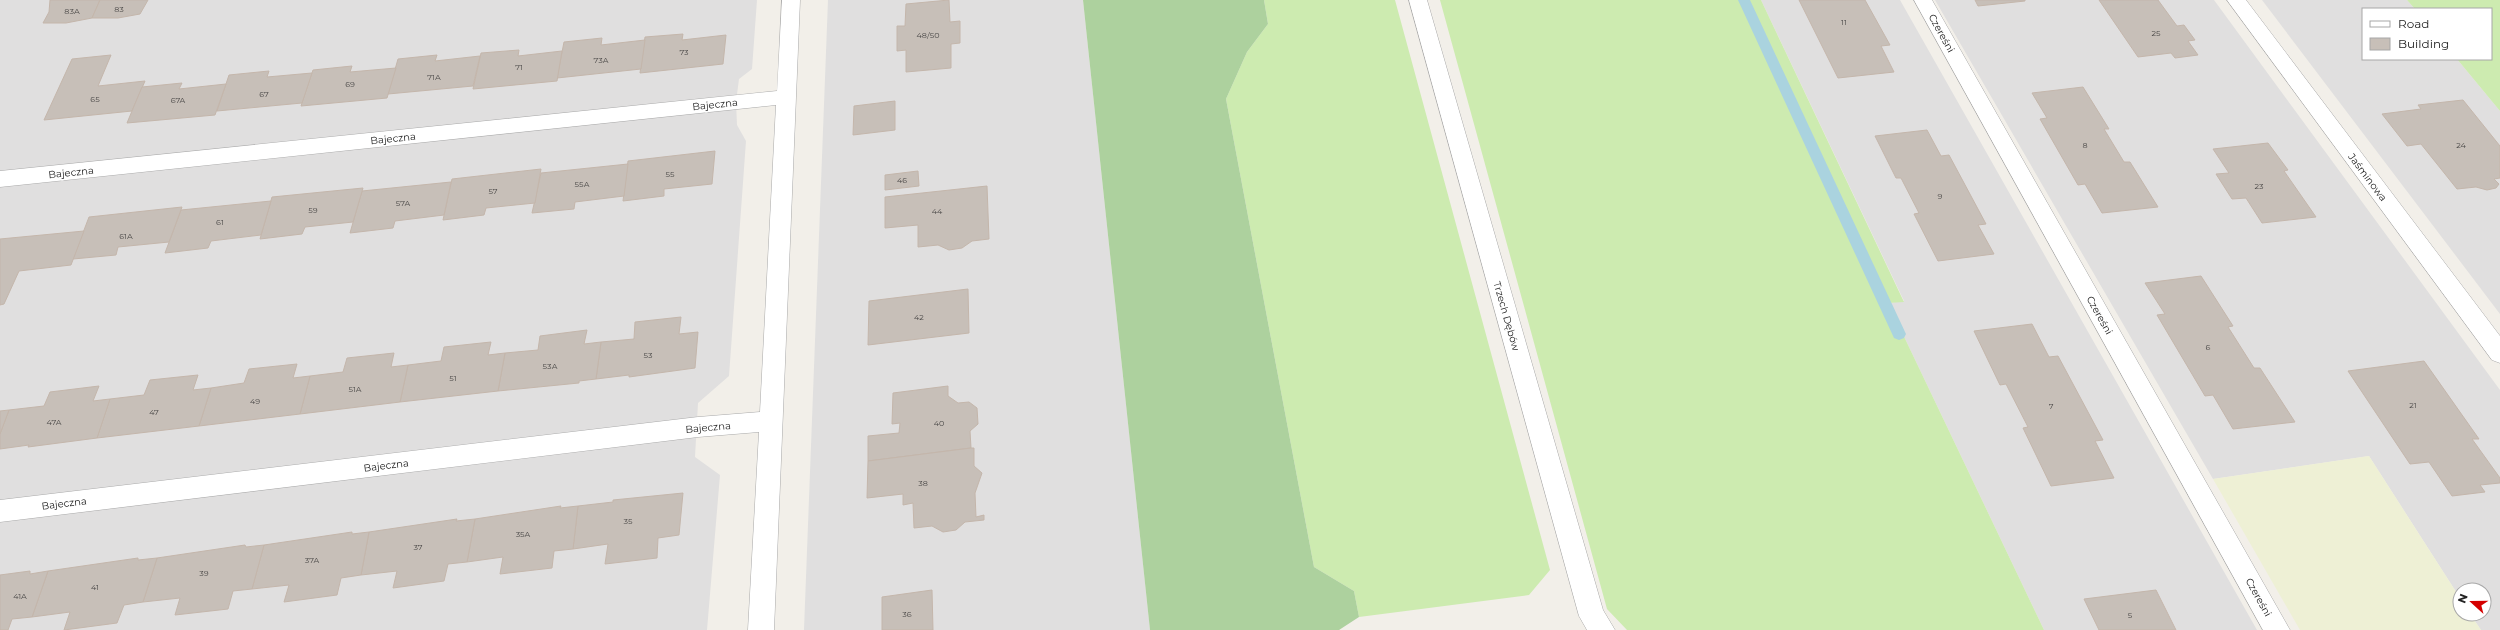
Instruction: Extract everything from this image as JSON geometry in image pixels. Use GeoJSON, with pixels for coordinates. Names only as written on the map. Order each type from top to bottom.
{"type":"FeatureCollection","features":[{"type":"Feature","properties":{"kind":"street"},"geometry":{"type":"LineString","coordinates":[[761,630],[791,0]]}},
{"type":"Feature","properties":{"kind":"street","name":"Trzech Dębów"},"geometry":{"type":"LineString","coordinates":[[1418,0],[1592,616],[1602,630]]}},
{"type":"Feature","properties":{"kind":"street","name":"Czereśni"},"geometry":{"type":"LineString","coordinates":[[1923,0],[2277,630]]}},
{"type":"Feature","properties":{"kind":"street","name":"Jaśminowa"},"geometry":{"type":"LineString","coordinates":[[2236,0],[2500,353]]}},
{"type":"Feature","properties":{"kind":"street","name":"Bajeczna"},"geometry":{"type":"LineString","coordinates":[[0,180],[786,97]]}},
{"type":"Feature","properties":{"kind":"street","name":"Bajeczna"},"geometry":{"type":"LineString","coordinates":[[0,511],[698,427],[772,421]]}},
{"type":"Feature","properties":{"kind":"shaded area"},"geometry":{"type":"Polygon","coordinates":[[[0,0],[757,0],[752,69],[739,79],[736,102],[737,125],[746,141],[729,376],[698,403],[695,457],[720,475],[707,630],[0,630],[0,0]]]}},
{"type":"Feature","properties":{"kind":"shaded area"},"geometry":{"type":"Polygon","coordinates":[[[828,0],[1083,0],[1150,630],[804,630],[828,0]]]}},
{"type":"Feature","properties":{"kind":"shaded area"},"geometry":{"type":"Polygon","coordinates":[[[1761,0],[1900,0],[2257,630],[2044,630],[1888,303],[1904,301],[1761,0]]]}},
{"type":"Feature","properties":{"kind":"shaded area"},"geometry":{"type":"Polygon","coordinates":[[[1935,0],[2214,0],[2500,390],[2500,630],[2481,630],[2476,622],[2492,622],[2492,582],[2452,582],[2452,586],[2369,456],[2213,479],[1935,0]]]}},
{"type":"Feature","properties":{"kind":"shaded area"},"geometry":{"type":"Polygon","coordinates":[[[2262,0],[2407,0],[2414,8],[2362,8],[2362,60],[2458,60],[2500,111],[2500,314],[2262,0]]]}},
{"type":"Feature","properties":{"kind":"green space"},"geometry":{"type":"Polygon","coordinates":[[[1083,0],[1264,0],[1268,24],[1247,52],[1226,99],[1314,567],[1354,591],[1359,617],[1339,630],[1150,630],[1083,0]]]}},
{"type":"Feature","properties":{"kind":"green space"},"geometry":{"type":"Polygon","coordinates":[[[1264,0],[1395,0],[1550,570],[1529,595],[1359,617],[1354,591],[1314,567],[1226,99],[1247,52],[1268,24],[1264,0]]]}},
{"type":"Feature","properties":{"kind":"green space"},"geometry":{"type":"Polygon","coordinates":[[[1440,0],[1761,0],[1904,302],[1888,303],[2044,630],[1627,630],[1607,609],[1440,0]]]}},
{"type":"Feature","properties":{"kind":"green space"},"geometry":{"type":"Polygon","coordinates":[[[2407,0],[2500,0],[2500,111],[2458,60],[2492,60],[2492,8],[2414,8],[2407,0]]]}},
{"type":"Feature","properties":{"kind":"green space"},"geometry":{"type":"Polygon","coordinates":[[[2369,456],[2452,586],[2452,622],[2476,622],[2481,630],[2300,630],[2213,479],[2369,456]]]}},
{"type":"Feature","properties":{"kind":"building"},"geometry":{"type":"Polygon","coordinates":[[[50,0],[100,0],[92,18],[66,23],[43,23],[49,12],[50,0]]]}},
{"type":"Feature","properties":{"kind":"building"},"geometry":{"type":"Polygon","coordinates":[[[100,0],[148,0],[140,14],[118,18],[92,18],[100,0]]]}},
{"type":"Feature","properties":{"kind":"building"},"geometry":{"type":"Polygon","coordinates":[[[949,0],[950,22],[960,21],[960,43],[951,44],[951,68],[906,72],[906,50],[897,51],[897,26],[905,26],[906,4],[949,0]]]}},
{"type":"Feature","properties":{"kind":"building"},"geometry":{"type":"Polygon","coordinates":[[[1799,0],[1865,0],[1890,45],[1881,46],[1894,72],[1838,78],[1799,0]]]}},
{"type":"Feature","properties":{"kind":"building"},"geometry":{"type":"Polygon","coordinates":[[[1975,0],[2025,0],[2025,1],[1978,6],[1975,0]]]}},
{"type":"Feature","properties":{"kind":"building"},"geometry":{"type":"Polygon","coordinates":[[[2099,0],[2158,0],[2177,26],[2184,25],[2195,40],[2188,41],[2198,55],[2175,58],[2171,53],[2138,57],[2099,0]]]}},
{"type":"Feature","properties":{"kind":"building"},"geometry":{"type":"Polygon","coordinates":[[[683,34],[682,40],[726,35],[723,64],[640,73],[645,37],[683,34]]]}},
{"type":"Feature","properties":{"kind":"building"},"geometry":{"type":"Polygon","coordinates":[[[602,38],[601,45],[645,40],[641,69],[557,78],[564,42],[602,38]]]}},
{"type":"Feature","properties":{"kind":"building"},"geometry":{"type":"Polygon","coordinates":[[[519,50],[518,56],[562,51],[557,81],[473,89],[481,53],[519,50]]]}},
{"type":"Feature","properties":{"kind":"building"},"geometry":{"type":"Polygon","coordinates":[[[111,55],[98,86],[145,81],[132,111],[44,120],[72,59],[111,55]]]}},
{"type":"Feature","properties":{"kind":"building"},"geometry":{"type":"Polygon","coordinates":[[[437,55],[435,61],[480,56],[473,86],[388,94],[398,59],[437,55]]]}},
{"type":"Feature","properties":{"kind":"building"},"geometry":{"type":"Polygon","coordinates":[[[352,66],[350,72],[396,68],[387,98],[301,106],[313,70],[352,66]]]}},
{"type":"Feature","properties":{"kind":"building"},"geometry":{"type":"Polygon","coordinates":[[[269,71],[267,77],[312,73],[302,103],[217,111],[229,75],[269,71]]]}},
{"type":"Feature","properties":{"kind":"building"},"geometry":{"type":"Polygon","coordinates":[[[182,83],[179,89],[226,84],[215,115],[127,123],[142,87],[182,83]]]}},
{"type":"Feature","properties":{"kind":"building"},"geometry":{"type":"Polygon","coordinates":[[[2083,87],[2109,129],[2104,129],[2124,162],[2130,162],[2158,207],[2102,213],[2085,184],[2078,185],[2040,119],[2047,118],[2032,93],[2083,87]]]}},
{"type":"Feature","properties":{"kind":"building"},"geometry":{"type":"Polygon","coordinates":[[[2463,100],[2500,146],[2500,178],[2494,179],[2499,184],[2496,188],[2487,190],[2476,187],[2457,189],[2421,144],[2407,146],[2382,114],[2421,109],[2418,105],[2463,100]]]}},
{"type":"Feature","properties":{"kind":"building"},"geometry":{"type":"Polygon","coordinates":[[[895,101],[895,130],[853,135],[854,106],[895,101]]]}},
{"type":"Feature","properties":{"kind":"building"},"geometry":{"type":"Polygon","coordinates":[[[1927,130],[1941,156],[1949,155],[1986,224],[1978,225],[1994,254],[1938,261],[1914,214],[1919,213],[1901,178],[1896,178],[1875,136],[1927,130]]]}},
{"type":"Feature","properties":{"kind":"building"},"geometry":{"type":"Polygon","coordinates":[[[2268,143],[2288,170],[2284,171],[2316,217],[2262,223],[2246,198],[2232,199],[2216,174],[2229,173],[2213,149],[2268,143]]]}},
{"type":"Feature","properties":{"kind":"building"},"geometry":{"type":"Polygon","coordinates":[[[715,151],[712,184],[664,189],[664,196],[623,201],[628,161],[715,151]]]}},
{"type":"Feature","properties":{"kind":"building"},"geometry":{"type":"Polygon","coordinates":[[[628,164],[624,196],[575,202],[574,209],[532,213],[541,173],[628,164]]]}},
{"type":"Feature","properties":{"kind":"building"},"geometry":{"type":"Polygon","coordinates":[[[541,169],[535,203],[486,208],[484,215],[443,220],[452,179],[541,169]]]}},
{"type":"Feature","properties":{"kind":"building"},"geometry":{"type":"Polygon","coordinates":[[[918,171],[919,186],[885,190],[885,175],[918,171]]]}},
{"type":"Feature","properties":{"kind":"building"},"geometry":{"type":"Polygon","coordinates":[[[451,182],[444,215],[395,221],[393,228],[350,233],[362,191],[451,182]]]}},
{"type":"Feature","properties":{"kind":"building"},"geometry":{"type":"Polygon","coordinates":[[[987,186],[989,239],[972,241],[962,248],[949,250],[938,245],[918,247],[918,225],[885,228],[885,197],[987,186]]]}},
{"type":"Feature","properties":{"kind":"building"},"geometry":{"type":"Polygon","coordinates":[[[363,188],[353,222],[305,227],[302,234],[260,239],[272,197],[363,188]]]}},
{"type":"Feature","properties":{"kind":"building"},"geometry":{"type":"Polygon","coordinates":[[[271,201],[261,235],[211,241],[208,248],[165,253],[181,210],[271,201]]]}},
{"type":"Feature","properties":{"kind":"building"},"geometry":{"type":"Polygon","coordinates":[[[182,207],[169,242],[118,247],[116,255],[73,259],[89,217],[182,207]]]}},
{"type":"Feature","properties":{"kind":"building"},"geometry":{"type":"Polygon","coordinates":[[[84,231],[71,265],[19,271],[4,304],[0,305],[0,239],[84,231]]]}},
{"type":"Feature","properties":{"kind":"building"},"geometry":{"type":"Polygon","coordinates":[[[2201,276],[2233,326],[2228,327],[2254,368],[2260,368],[2295,422],[2233,429],[2213,395],[2205,396],[2157,315],[2165,314],[2145,283],[2201,276]]]}},
{"type":"Feature","properties":{"kind":"building"},"geometry":{"type":"Polygon","coordinates":[[[968,289],[969,333],[868,345],[869,301],[968,289]]]}},
{"type":"Feature","properties":{"kind":"building"},"geometry":{"type":"Polygon","coordinates":[[[681,317],[679,334],[698,332],[695,368],[629,377],[629,375],[596,379],[601,342],[634,339],[635,322],[681,317]]]}},
{"type":"Feature","properties":{"kind":"building"},"geometry":{"type":"Polygon","coordinates":[[[2032,324],[2049,357],[2058,356],[2103,440],[2095,441],[2114,478],[2051,486],[2023,428],[2028,427],[2006,384],[2000,385],[1974,331],[2032,324]]]}},
{"type":"Feature","properties":{"kind":"building"},"geometry":{"type":"Polygon","coordinates":[[[587,330],[584,344],[601,342],[596,379],[579,381],[579,383],[498,391],[505,353],[538,350],[540,336],[587,330]]]}},
{"type":"Feature","properties":{"kind":"building"},"geometry":{"type":"Polygon","coordinates":[[[491,342],[488,355],[505,353],[498,391],[400,402],[408,365],[441,361],[444,347],[491,342]]]}},
{"type":"Feature","properties":{"kind":"building"},"geometry":{"type":"Polygon","coordinates":[[[394,353],[391,367],[408,365],[400,402],[300,414],[310,376],[343,372],[347,358],[394,353]]]}},
{"type":"Feature","properties":{"kind":"building"},"geometry":{"type":"Polygon","coordinates":[[[2424,361],[2479,439],[2472,439],[2500,478],[2500,483],[2480,485],[2485,492],[2452,496],[2429,462],[2410,464],[2348,371],[2424,361]]]}},
{"type":"Feature","properties":{"kind":"building"},"geometry":{"type":"Polygon","coordinates":[[[297,364],[293,378],[310,376],[300,414],[199,426],[211,388],[244,383],[249,369],[297,364]]]}},
{"type":"Feature","properties":{"kind":"building"},"geometry":{"type":"Polygon","coordinates":[[[198,375],[193,390],[211,388],[199,426],[97,438],[110,399],[144,395],[150,380],[198,375]]]}},
{"type":"Feature","properties":{"kind":"building"},"geometry":{"type":"Polygon","coordinates":[[[99,386],[93,401],[110,399],[97,438],[0,449],[0,434],[9,410],[44,406],[50,392],[99,386]]]}},
{"type":"Feature","properties":{"kind":"building"},"geometry":{"type":"Polygon","coordinates":[[[948,386],[948,396],[958,403],[969,402],[977,408],[978,424],[970,431],[971,448],[868,461],[868,436],[899,433],[900,423],[892,424],[893,393],[948,386]]]}},
{"type":"Feature","properties":{"kind":"building"},"geometry":{"type":"Polygon","coordinates":[[[9,410],[0,434],[0,411],[9,410]]]}},
{"type":"Feature","properties":{"kind":"building"},"geometry":{"type":"Polygon","coordinates":[[[974,448],[974,466],[982,473],[975,493],[976,517],[984,515],[984,520],[965,522],[956,530],[943,532],[932,526],[914,528],[913,503],[903,505],[903,494],[867,498],[868,461],[974,448]]]}},
{"type":"Feature","properties":{"kind":"building"},"geometry":{"type":"Polygon","coordinates":[[[683,493],[679,535],[658,538],[657,558],[605,564],[608,544],[573,549],[578,506],[613,502],[613,500],[683,493]]]}},
{"type":"Feature","properties":{"kind":"building"},"geometry":{"type":"Polygon","coordinates":[[[561,506],[560,508],[578,506],[573,549],[554,551],[552,568],[500,574],[503,557],[467,562],[475,519],[561,506]]]}},
{"type":"Feature","properties":{"kind":"building"},"geometry":{"type":"Polygon","coordinates":[[[457,519],[456,521],[475,519],[467,562],[448,564],[444,581],[393,588],[397,571],[361,575],[369,532],[457,519]]]}},
{"type":"Feature","properties":{"kind":"building"},"geometry":{"type":"Polygon","coordinates":[[[352,532],[352,534],[369,532],[361,575],[341,578],[337,595],[284,602],[289,585],[252,589],[264,545],[352,532]]]}},
{"type":"Feature","properties":{"kind":"building"},"geometry":{"type":"Polygon","coordinates":[[[245,545],[246,547],[264,545],[252,589],[233,591],[228,609],[175,615],[180,598],[143,602],[157,558],[245,545]]]}},
{"type":"Feature","properties":{"kind":"building"},"geometry":{"type":"Polygon","coordinates":[[[138,558],[138,560],[157,558],[143,602],[124,605],[117,623],[64,630],[70,612],[32,617],[48,571],[138,558]]]}},
{"type":"Feature","properties":{"kind":"building"},"geometry":{"type":"Polygon","coordinates":[[[30,571],[30,574],[48,571],[32,617],[12,619],[8,630],[0,630],[0,575],[30,571]]]}},
{"type":"Feature","properties":{"kind":"building"},"geometry":{"type":"Polygon","coordinates":[[[932,590],[933,630],[882,630],[882,597],[932,590]]]}},
{"type":"Feature","properties":{"kind":"building"},"geometry":{"type":"Polygon","coordinates":[[[2156,590],[2176,630],[2099,630],[2084,599],[2156,590]]]}},
{"type":"Feature","properties":{"kind":"waterway"},"geometry":{"type":"LineString","coordinates":[[1744,0],[1899,334]]}}]}
